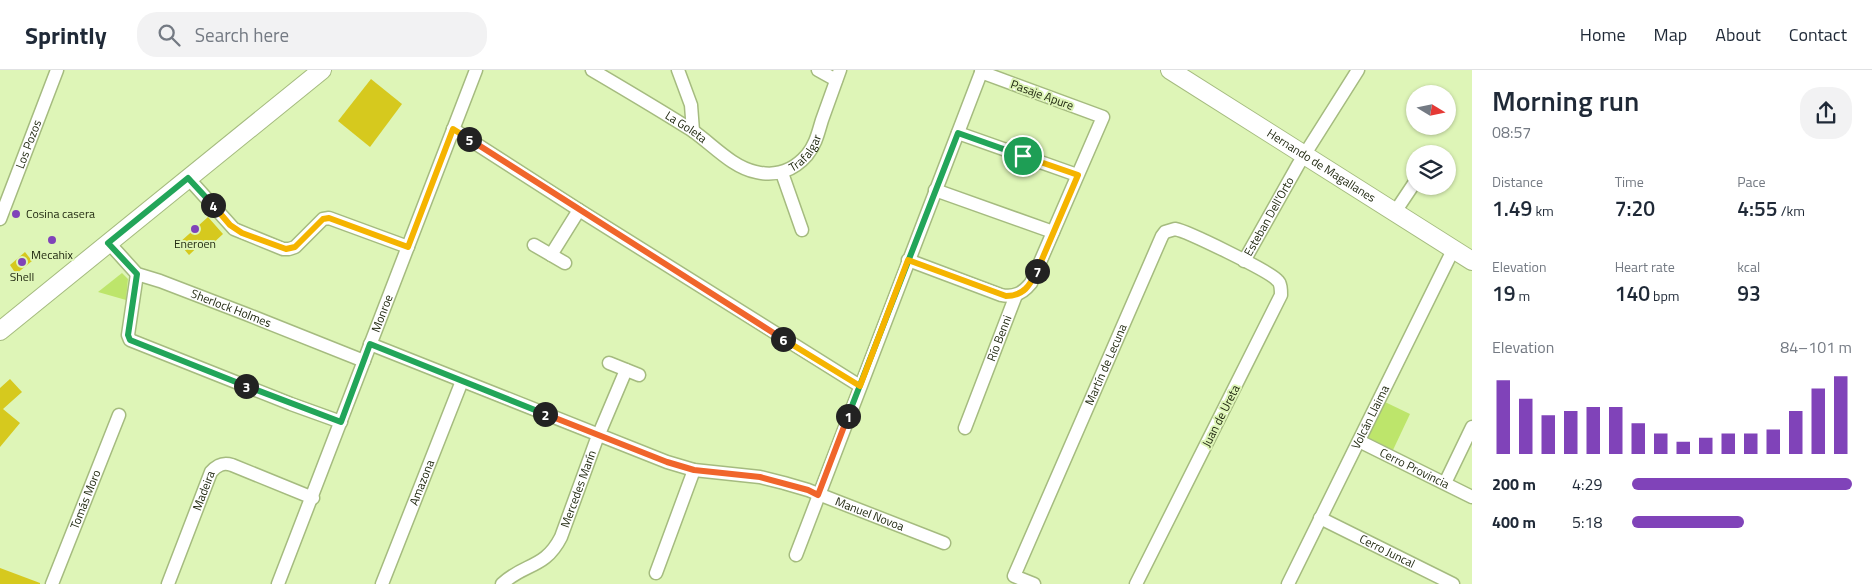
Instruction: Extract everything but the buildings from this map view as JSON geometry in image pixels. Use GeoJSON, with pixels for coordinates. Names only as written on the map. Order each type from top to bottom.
{"type":"FeatureCollection","features":[{"type":"Feature","properties":{"kind":"main road"},"geometry":{"type":"LineString","coordinates":[[0,331],[322,70]]}},
{"type":"Feature","properties":{"kind":"main road","name":"Hernando de Magallanes"},"geometry":{"type":"LineString","coordinates":[[1170,70],[1472,261]]}},
{"type":"Feature","properties":{"kind":"street","name":"Los Pozos"},"geometry":{"type":"LineString","coordinates":[[0,219],[57,70]]}},
{"type":"Feature","properties":{"kind":"street","name":"Monroe"},"geometry":{"type":"LineString","coordinates":[[278,584],[313,498],[370,344],[476,70]]}},
{"type":"Feature","properties":{"kind":"street","name":"La Goleta"},"geometry":{"type":"LineString","coordinates":[[592,70],[693,132],[748,170],[764,174],[782,172]]}},
{"type":"Feature","properties":{"kind":"street"},"geometry":{"type":"LineString","coordinates":[[678,70],[691,105],[693,132]]}},
{"type":"Feature","properties":{"kind":"street"},"geometry":{"type":"LineString","coordinates":[[818,70],[838,75]]}},
{"type":"Feature","properties":{"kind":"street","name":"Esteban Dell'Orto"},"geometry":{"type":"LineString","coordinates":[[1244,261],[1305,154],[1358,70]]}},
{"type":"Feature","properties":{"kind":"street"},"geometry":{"type":"LineString","coordinates":[[796,555],[981,71]]}},
{"type":"Feature","properties":{"kind":"street","name":"Pasaje Apure"},"geometry":{"type":"LineString","coordinates":[[981,71],[1103,117]]}},
{"type":"Feature","properties":{"kind":"street","name":"Trafalgar"},"geometry":{"type":"LineString","coordinates":[[802,230],[782,172],[800,162],[812,148],[838,75]]}},
{"type":"Feature","properties":{"kind":"street","name":"Río Benni"},"geometry":{"type":"LineString","coordinates":[[965,428],[1016,295],[1022,293],[1031,283],[1103,117]]}},
{"type":"Feature","properties":{"kind":"street"},"geometry":{"type":"LineString","coordinates":[[453,129],[860,386]]}},
{"type":"Feature","properties":{"kind":"street"},"geometry":{"type":"LineString","coordinates":[[958,133],[1078,175]]}},
{"type":"Feature","properties":{"kind":"street"},"geometry":{"type":"LineString","coordinates":[[188,178],[234,229],[283,248],[290,249],[295,247],[323,219],[329,218],[408,247]]}},
{"type":"Feature","properties":{"kind":"street"},"geometry":{"type":"LineString","coordinates":[[936,190],[1053,232]]}},
{"type":"Feature","properties":{"kind":"street"},"geometry":{"type":"LineString","coordinates":[[1395,212],[1406,195]]}},
{"type":"Feature","properties":{"kind":"street"},"geometry":{"type":"LineString","coordinates":[[551,255],[579,210]]}},
{"type":"Feature","properties":{"kind":"street","name":"Martín de Lecuna"},"geometry":{"type":"LineString","coordinates":[[1034,584],[1014,576],[1162,236],[1170,230],[1180,230],[1244,261]]}},
{"type":"Feature","properties":{"kind":"street","name":"Sherlock Holmes"},"geometry":{"type":"LineString","coordinates":[[108,243],[137,274],[160,281],[364,361]]}},
{"type":"Feature","properties":{"kind":"street"},"geometry":{"type":"LineString","coordinates":[[534,245],[565,263]]}},
{"type":"Feature","properties":{"kind":"street","name":"Volcán Llaima"},"geometry":{"type":"LineString","coordinates":[[1288,584],[1453,250]]}},
{"type":"Feature","properties":{"kind":"street"},"geometry":{"type":"LineString","coordinates":[[908,260],[1001,295],[1016,295]]}},
{"type":"Feature","properties":{"kind":"street","name":"Juan de Ureta"},"geometry":{"type":"LineString","coordinates":[[1136,584],[1279,300],[1281,289],[1277,279],[1244,261]]}},
{"type":"Feature","properties":{"kind":"street"},"geometry":{"type":"LineString","coordinates":[[137,274],[128,335],[130,340],[341,422]]}},
{"type":"Feature","properties":{"kind":"street","name":"Manuel Novoa"},"geometry":{"type":"LineString","coordinates":[[370,344],[667,462],[694,470],[760,477],[808,490],[944,543]]}},
{"type":"Feature","properties":{"kind":"street"},"geometry":{"type":"LineString","coordinates":[[609,363],[639,375]]}},
{"type":"Feature","properties":{"kind":"street","name":"Mercedes Marín"},"geometry":{"type":"LineString","coordinates":[[502,584],[547,558],[556,548],[626,370]]}},
{"type":"Feature","properties":{"kind":"street","name":"Amazona"},"geometry":{"type":"LineString","coordinates":[[382,584],[462,381]]}},
{"type":"Feature","properties":{"kind":"street","name":"Tomás Moro"},"geometry":{"type":"LineString","coordinates":[[52,584],[118,415]]}},
{"type":"Feature","properties":{"kind":"street"},"geometry":{"type":"LineString","coordinates":[[1445,484],[1472,427]]}},
{"type":"Feature","properties":{"kind":"street","name":"Cerro Provincia"},"geometry":{"type":"LineString","coordinates":[[1359,441],[1472,497]]}},
{"type":"Feature","properties":{"kind":"street","name":"Madeira"},"geometry":{"type":"LineString","coordinates":[[168,584],[211,472],[217,466],[224,464],[232,465],[313,498]]}},
{"type":"Feature","properties":{"kind":"street"},"geometry":{"type":"LineString","coordinates":[[656,573],[694,470]]}},
{"type":"Feature","properties":{"kind":"street","name":"Cerro Juncal"},"geometry":{"type":"LineString","coordinates":[[1320,518],[1453,584]]}},
{"type":"Feature","properties":{"kind":"green space"},"geometry":{"type":"Polygon","coordinates":[[[122,273],[128,279],[126,300],[98,292],[122,273]]]}},
{"type":"Feature","properties":{"kind":"green space"},"geometry":{"type":"Polygon","coordinates":[[[1385,402],[1410,414],[1393,450],[1367,437],[1385,402]]]}},
{"type":"Feature","properties":{"kind":"place","name":"Cosina casera"},"geometry":{"type":"Point","coordinates":[16,214]}},
{"type":"Feature","properties":{"kind":"place","name":"Eneroen"},"geometry":{"type":"Point","coordinates":[195,229]}},
{"type":"Feature","properties":{"kind":"place","name":"Mecahix"},"geometry":{"type":"Point","coordinates":[52,240]}},
{"type":"Feature","properties":{"kind":"place","name":"Shell"},"geometry":{"type":"Point","coordinates":[22,262]}},
{"type":"Feature","properties":{"kind":"route"},"geometry":{"type":"LineString","coordinates":[[1023,156],[958,133],[936,190],[860,386],[821,486],[818,495],[808,490],[760,477],[699,471],[667,462],[370,344],[341,422],[130,340],[128,335],[137,274],[108,243],[188,178],[234,229],[286,249],[295,247],[326,218],[332,218],[408,247],[453,129],[860,386],[908,260],[1001,295],[1016,295],[1027,289],[1078,175],[1023,156]]}}]}
